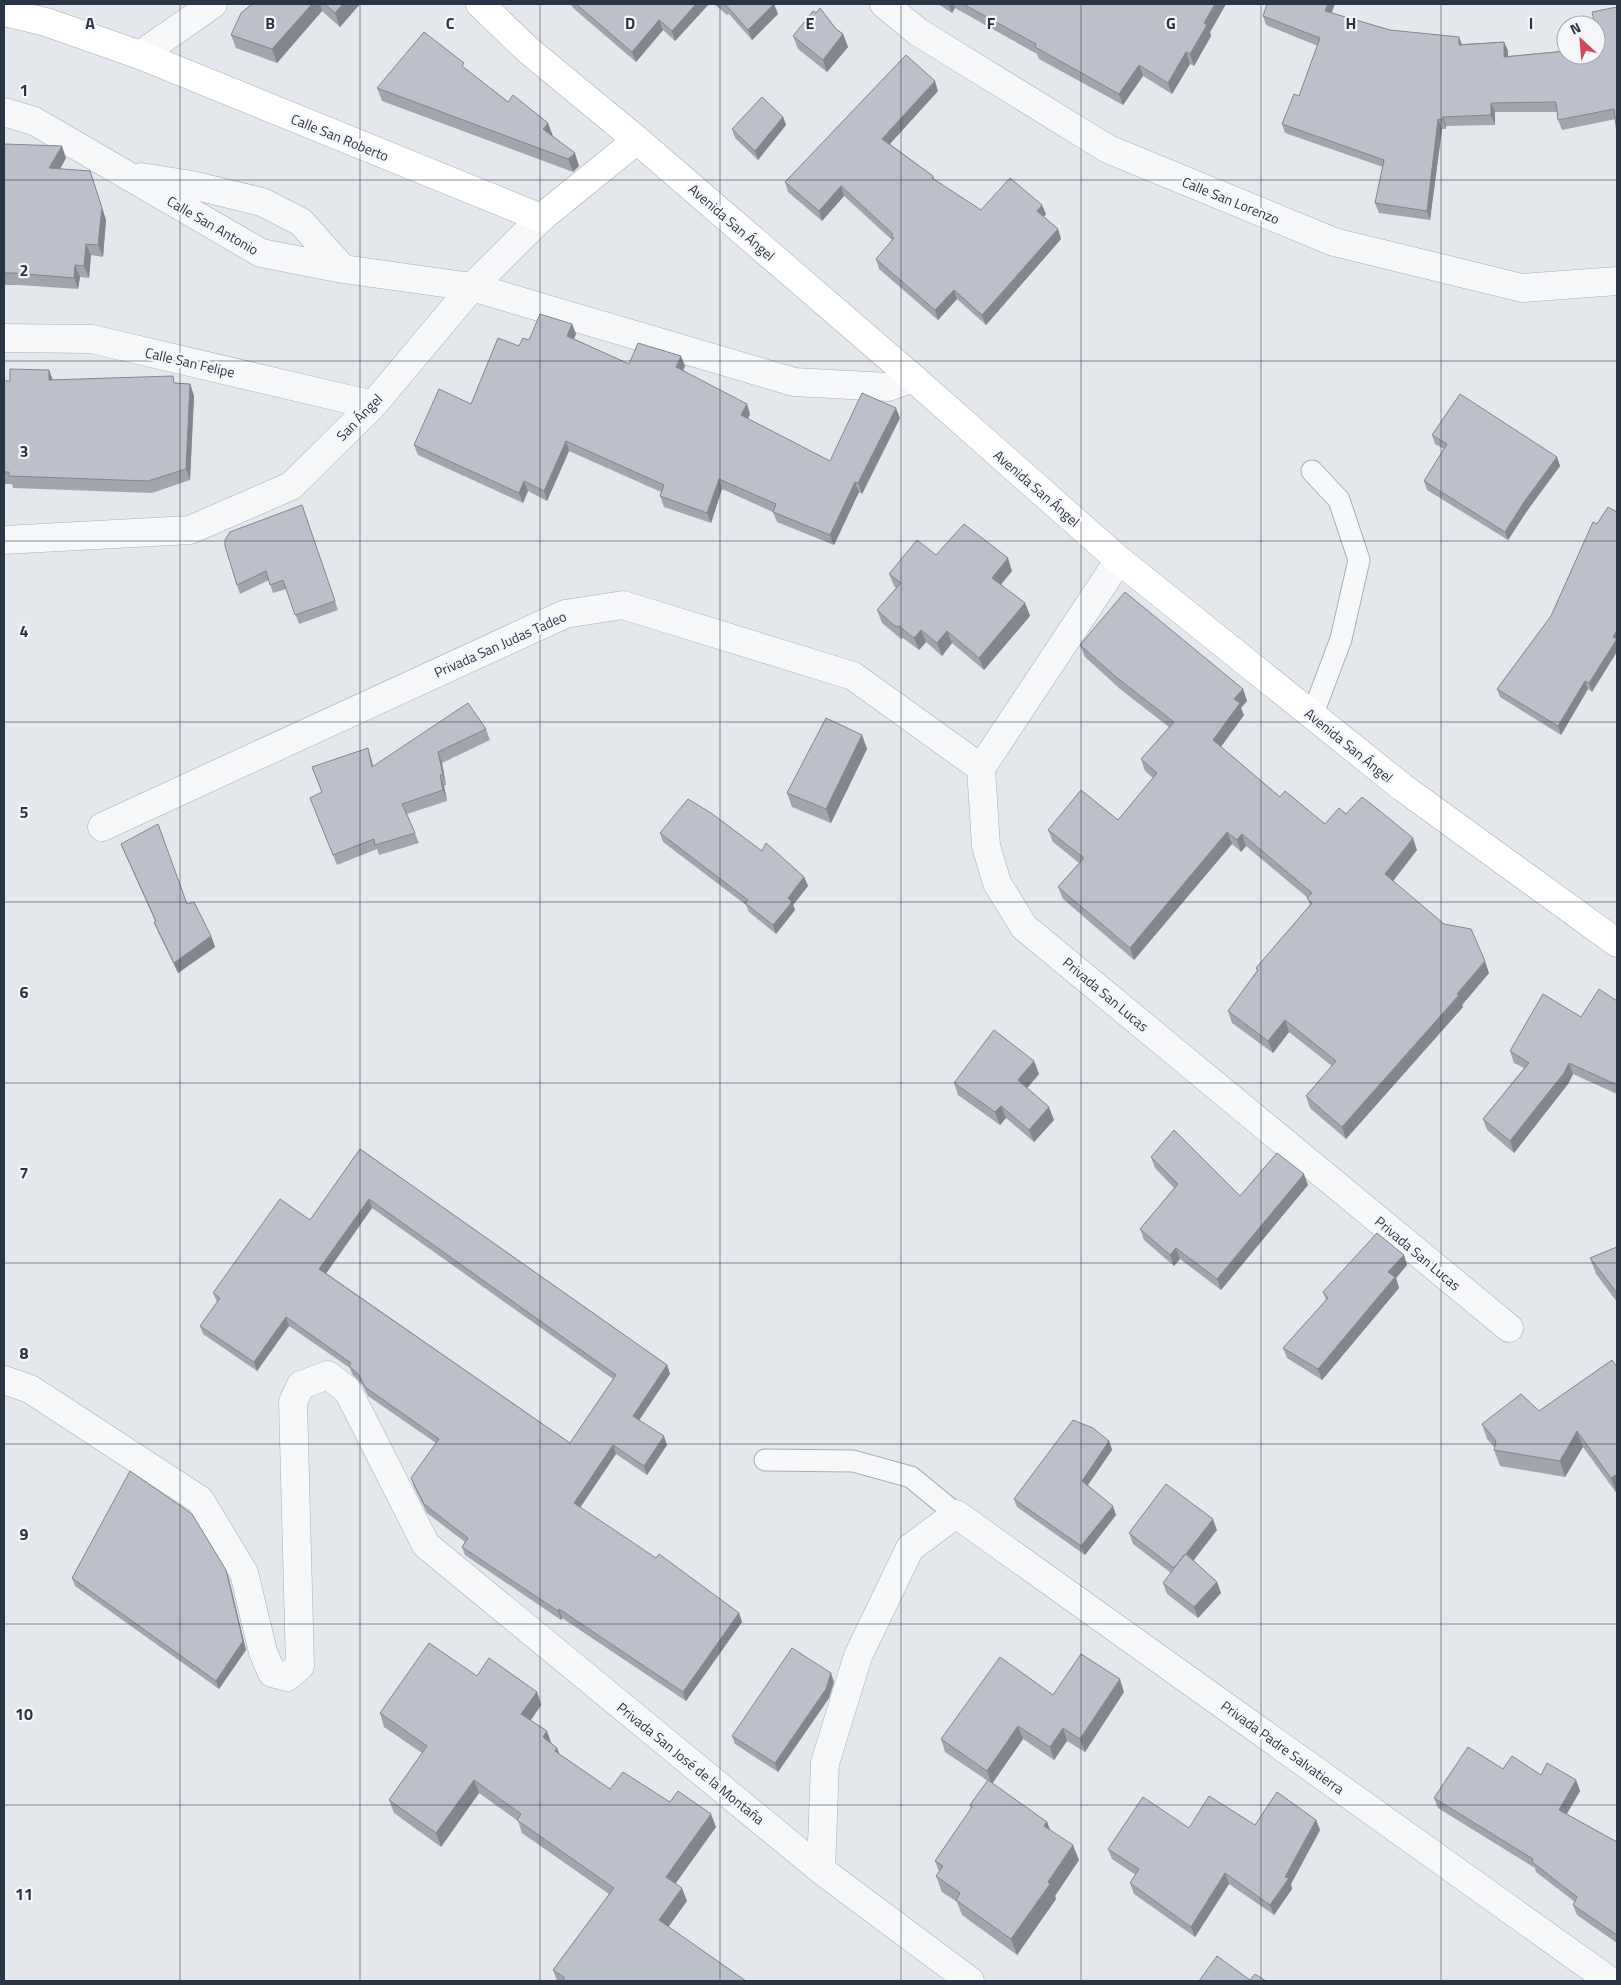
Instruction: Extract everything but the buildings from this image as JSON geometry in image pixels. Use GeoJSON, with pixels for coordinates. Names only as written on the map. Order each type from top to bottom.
{"type":"FeatureCollection","features":[{"type":"Feature","properties":{"kind":"main road","name":"Avenida San Ángel"},"geometry":{"type":"LineString","coordinates":[[480,4],[528,50],[637,140],[913,378],[1118,560],[1402,787],[1617,943]]}},
{"type":"Feature","properties":{"kind":"main road","name":"Calle San Roberto"},"geometry":{"type":"LineString","coordinates":[[4,12],[40,13],[540,218]]}},
{"type":"Feature","properties":{"kind":"main road","name":"San Ángel"},"geometry":{"type":"LineString","coordinates":[[540,218],[637,140]]}},
{"type":"Feature","properties":{"kind":"street"},"geometry":{"type":"LineString","coordinates":[[140,55],[212,4]]}},
{"type":"Feature","properties":{"kind":"street","name":"Calle San Lorenzo"},"geometry":{"type":"LineString","coordinates":[[884,4],[918,32],[1108,149],[1334,242],[1522,288],[1617,281]]}},
{"type":"Feature","properties":{"kind":"street","name":"Calle San Antonio"},"geometry":{"type":"LineString","coordinates":[[4,112],[34,120],[261,253],[343,269],[472,286],[794,382],[888,387],[913,378]]}},
{"type":"Feature","properties":{"kind":"street"},"geometry":{"type":"LineString","coordinates":[[129,176],[192,184],[262,202],[301,222],[343,269]]}},
{"type":"Feature","properties":{"kind":"street","name":"San Ángel"},"geometry":{"type":"LineString","coordinates":[[4,540],[190,530],[291,486],[373,405],[472,286],[540,218]]}},
{"type":"Feature","properties":{"kind":"street","name":"Calle San Felipe"},"geometry":{"type":"LineString","coordinates":[[4,338],[92,339],[373,405]]}},
{"type":"Feature","properties":{"kind":"street"},"geometry":{"type":"LineString","coordinates":[[981,768],[1118,560]]}},
{"type":"Feature","properties":{"kind":"street","name":"Privada San Judas Tadeo"},"geometry":{"type":"LineString","coordinates":[[102,827],[565,614],[623,605],[853,676],[981,768]]}},
{"type":"Feature","properties":{"kind":"street","name":"Privada San Lucas"},"geometry":{"type":"LineString","coordinates":[[981,768],[986,846],[997,883],[1024,927],[1509,1328]]}},
{"type":"Feature","properties":{"kind":"street","name":"Privada San José de la Montaña"},"geometry":{"type":"LineString","coordinates":[[4,1380],[30,1389],[200,1500],[244,1574],[263,1652],[272,1673],[287,1677],[300,1666],[293,1402],[301,1384],[328,1375],[348,1391],[426,1545],[822,1870],[963,1979]]}},
{"type":"Feature","properties":{"kind":"street"},"geometry":{"type":"LineString","coordinates":[[822,1870],[825,1763],[858,1656],[910,1548],[956,1514]]}},
{"type":"Feature","properties":{"kind":"street","name":"Privada Padre Salvatierra"},"geometry":{"type":"LineString","coordinates":[[956,1514],[1610,1981]]}},
{"type":"Feature","properties":{"kind":"lane"},"geometry":{"type":"LineString","coordinates":[[1312,471],[1339,500],[1359,560],[1341,638],[1312,716]]}},
{"type":"Feature","properties":{"kind":"lane"},"geometry":{"type":"LineString","coordinates":[[765,1460],[853,1462],[911,1477],[956,1514]]}}]}
